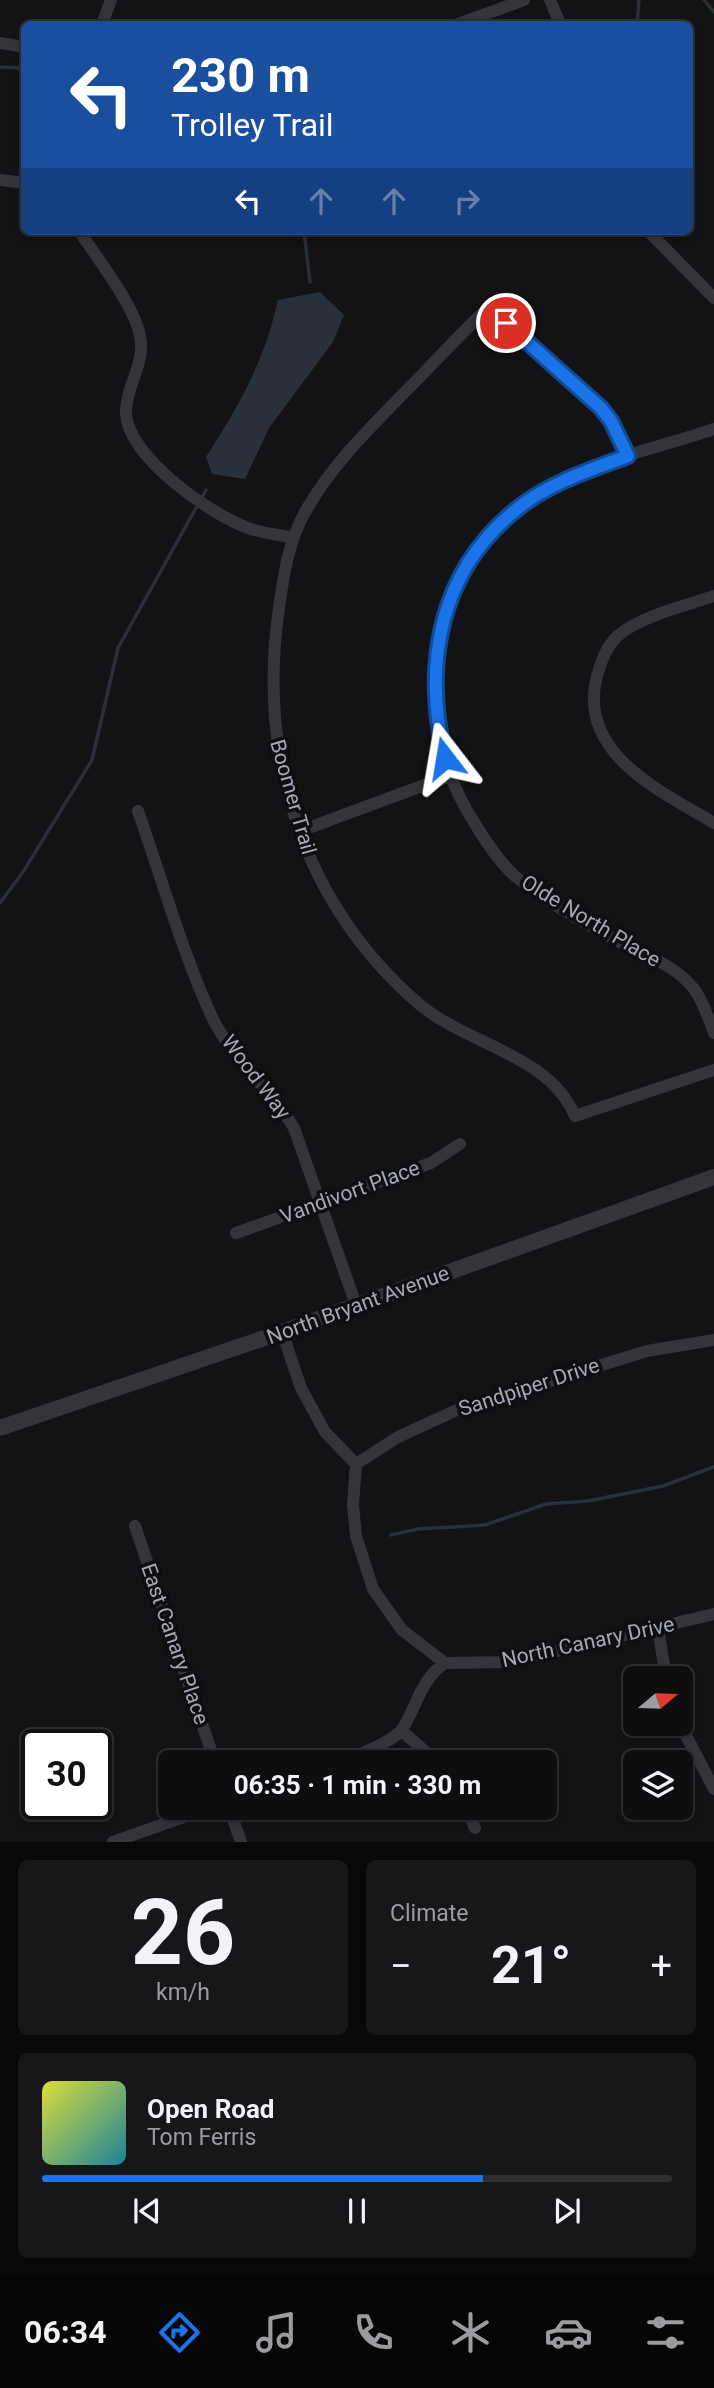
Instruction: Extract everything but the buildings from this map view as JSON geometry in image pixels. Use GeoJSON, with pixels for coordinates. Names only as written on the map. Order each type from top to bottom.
{"type":"FeatureCollection","features":[{"type":"Feature","properties":{"kind":"street"},"geometry":{"type":"LineString","coordinates":[[103,21],[111,0]]}},
{"type":"Feature","properties":{"kind":"street"},"geometry":{"type":"LineString","coordinates":[[465,21],[524,0]]}},
{"type":"Feature","properties":{"kind":"street"},"geometry":{"type":"LineString","coordinates":[[550,0],[560,21]]}},
{"type":"Feature","properties":{"kind":"street"},"geometry":{"type":"LineString","coordinates":[[0,43],[21,46]]}},
{"type":"Feature","properties":{"kind":"street"},"geometry":{"type":"LineString","coordinates":[[0,180],[21,183]]}},
{"type":"Feature","properties":{"kind":"street"},"geometry":{"type":"LineString","coordinates":[[82,235],[123,300],[141,337],[138,369],[126,405],[126,418],[132,434],[173,481],[193,498],[251,529],[292,538]]}},
{"type":"Feature","properties":{"kind":"street"},"geometry":{"type":"LineString","coordinates":[[652,235],[711,290]]}},
{"type":"Feature","properties":{"kind":"street","name":"Boomer Trail"},"geometry":{"type":"LineString","coordinates":[[628,456],[611,421],[601,408],[489,307],[331,471],[292,538],[277,622],[271,685],[279,765],[313,866],[329,896],[389,975],[443,1021],[542,1075],[568,1099],[575,1116],[714,1070]]}},
{"type":"Feature","properties":{"kind":"street","name":"Olde North Place"},"geometry":{"type":"LineString","coordinates":[[714,429],[569,478],[516,510],[484,544],[465,570],[440,625],[435,651],[436,722],[449,776],[492,851],[513,875],[615,940],[670,968],[694,989],[714,1032]]}},
{"type":"Feature","properties":{"kind":"street"},"geometry":{"type":"LineString","coordinates":[[714,596],[624,631],[610,643],[595,683],[595,706],[600,729],[632,772],[651,787],[714,823]]}},
{"type":"Feature","properties":{"kind":"street"},"geometry":{"type":"LineString","coordinates":[[300,831],[449,776]]}},
{"type":"Feature","properties":{"kind":"street","name":"Wood Way"},"geometry":{"type":"LineString","coordinates":[[138,811],[212,1018],[251,1076],[288,1119],[321,1203],[356,1306]]}},
{"type":"Feature","properties":{"kind":"street","name":"Vandivort Place"},"geometry":{"type":"LineString","coordinates":[[236,1233],[430,1163],[460,1144]]}},
{"type":"Feature","properties":{"kind":"street","name":"North Bryant Avenue"},"geometry":{"type":"LineString","coordinates":[[0,1428],[356,1306],[714,1177]]}},
{"type":"Feature","properties":{"kind":"street"},"geometry":{"type":"LineString","coordinates":[[282,1332],[301,1388],[325,1432],[356,1464],[353,1506],[356,1536],[373,1589],[402,1630],[444,1663],[427,1679],[402,1731],[369,1750]]}},
{"type":"Feature","properties":{"kind":"street","name":"Sandpiper Drive"},"geometry":{"type":"LineString","coordinates":[[356,1464],[398,1437],[459,1409],[647,1351],[714,1340]]}},
{"type":"Feature","properties":{"kind":"street","name":"East Canary Place"},"geometry":{"type":"LineString","coordinates":[[135,1526],[211,1750]]}},
{"type":"Feature","properties":{"kind":"street","name":"North Canary Drive"},"geometry":{"type":"LineString","coordinates":[[444,1663],[510,1662],[714,1614]]}},
{"type":"Feature","properties":{"kind":"street"},"geometry":{"type":"LineString","coordinates":[[658,1628],[664,1666]]}},
{"type":"Feature","properties":{"kind":"street"},"geometry":{"type":"LineString","coordinates":[[402,1731],[423,1750]]}},
{"type":"Feature","properties":{"kind":"street"},"geometry":{"type":"LineString","coordinates":[[686,1736],[714,1789]]}},
{"type":"Feature","properties":{"kind":"street"},"geometry":{"type":"LineString","coordinates":[[113,1842],[175,1820]]}},
{"type":"Feature","properties":{"kind":"street"},"geometry":{"type":"LineString","coordinates":[[233,1820],[241,1842]]}},
{"type":"Feature","properties":{"kind":"street"},"geometry":{"type":"LineString","coordinates":[[472,1820],[475,1828]]}},
{"type":"Feature","properties":{"kind":"shaded area"},"geometry":{"type":"Polygon","coordinates":[[[320,292],[344,315],[333,342],[269,428],[245,479],[212,474],[206,457],[230,419],[258,363],[278,300],[320,292]]]}},
{"type":"Feature","properties":{"kind":"waterway"},"geometry":{"type":"LineString","coordinates":[[637,21],[639,0]]}},
{"type":"Feature","properties":{"kind":"waterway"},"geometry":{"type":"LineString","coordinates":[[704,0],[714,12]]}},
{"type":"Feature","properties":{"kind":"waterway"},"geometry":{"type":"LineString","coordinates":[[0,67],[21,68]]}},
{"type":"Feature","properties":{"kind":"waterway"},"geometry":{"type":"LineString","coordinates":[[304,235],[310,282]]}},
{"type":"Feature","properties":{"kind":"waterway"},"geometry":{"type":"LineString","coordinates":[[0,903],[23,872],[92,760],[118,648],[206,490]]}},
{"type":"Feature","properties":{"kind":"waterway"},"geometry":{"type":"LineString","coordinates":[[391,1535],[418,1529],[485,1525],[546,1504],[588,1501],[663,1486],[714,1467]]}},
{"type":"Feature","properties":{"kind":"route"},"geometry":{"type":"LineString","coordinates":[[445,758],[436,722],[435,651],[440,625],[465,570],[484,544],[516,510],[569,478],[628,456],[611,421],[601,408],[506,323]]}}]}
